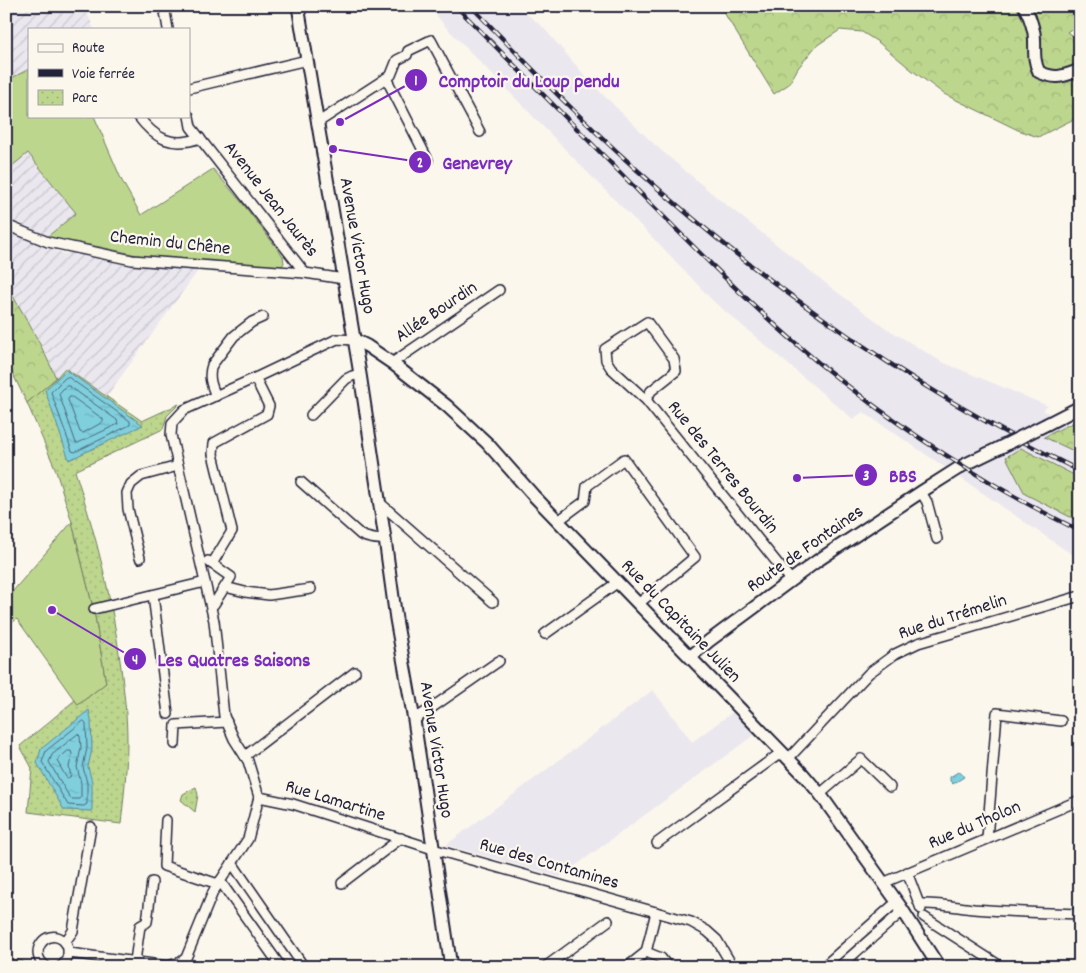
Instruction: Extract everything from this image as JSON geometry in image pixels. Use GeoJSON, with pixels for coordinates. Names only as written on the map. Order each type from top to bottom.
{"type":"FeatureCollection","features":[{"type":"Feature","properties":{"kind":"street"},"geometry":{"type":"LineString","coordinates":[[164,6],[168,28]]}},
{"type":"Feature","properties":{"kind":"street","name":"Avenue Victor Hugo"},"geometry":{"type":"LineString","coordinates":[[298,6],[355,340],[386,539],[396,618],[414,720],[451,967]]}},
{"type":"Feature","properties":{"kind":"street"},"geometry":{"type":"LineString","coordinates":[[1024,6],[1034,33],[1035,63],[1039,72],[1050,77],[1062,76],[1080,70]]}},
{"type":"Feature","properties":{"kind":"street"},"geometry":{"type":"LineString","coordinates":[[318,123],[391,75],[397,60],[408,51],[431,40],[480,132]]}},
{"type":"Feature","properties":{"kind":"street"},"geometry":{"type":"LineString","coordinates":[[190,88],[307,60]]}},
{"type":"Feature","properties":{"kind":"street"},"geometry":{"type":"LineString","coordinates":[[386,78],[428,160]]}},
{"type":"Feature","properties":{"kind":"street"},"geometry":{"type":"LineString","coordinates":[[140,118],[153,132],[171,142],[190,142],[200,138]]}},
{"type":"Feature","properties":{"kind":"street","name":"Avenue Jean Jaurès"},"geometry":{"type":"LineString","coordinates":[[189,118],[191,127],[305,273],[344,279]]}},
{"type":"Feature","properties":{"kind":"street","name":"Chemin du Chêne"},"geometry":{"type":"LineString","coordinates":[[6,225],[48,242],[132,260],[305,273]]}},
{"type":"Feature","properties":{"kind":"street","name":"Allée Bourdin"},"geometry":{"type":"LineString","coordinates":[[392,363],[499,290]]}},
{"type":"Feature","properties":{"kind":"street"},"geometry":{"type":"LineString","coordinates":[[216,396],[209,378],[212,365],[234,336],[262,317]]}},
{"type":"Feature","properties":{"kind":"street","name":"Rue des Terres Bourdin"},"geometry":{"type":"LineString","coordinates":[[646,400],[652,391],[676,371],[674,359],[647,322],[606,349],[606,360],[611,368],[646,400],[791,580]]}},
{"type":"Feature","properties":{"kind":"street"},"geometry":{"type":"LineString","coordinates":[[69,953],[168,966],[176,965],[186,958],[213,892],[248,839],[259,797],[248,761],[234,739],[224,716],[214,621],[170,435],[172,423],[184,410],[337,340],[355,340]]}},
{"type":"Feature","properties":{"kind":"street","name":"Rue du Capitaine Julien"},"geometry":{"type":"LineString","coordinates":[[355,340],[392,363],[447,406],[487,443],[533,495],[803,774],[820,794],[900,906],[939,967]]}},
{"type":"Feature","properties":{"kind":"street"},"geometry":{"type":"LineString","coordinates":[[311,415],[346,379],[360,374]]}},
{"type":"Feature","properties":{"kind":"street"},"geometry":{"type":"LineString","coordinates":[[212,564],[232,531],[213,454],[214,444],[267,414],[269,406],[255,378]]}},
{"type":"Feature","properties":{"kind":"street","name":"Route de Fontaines"},"geometry":{"type":"LineString","coordinates":[[690,657],[817,561],[921,492],[962,466],[1080,407]]}},
{"type":"Feature","properties":{"kind":"street"},"geometry":{"type":"LineString","coordinates":[[558,521],[585,501],[587,486],[624,459],[695,557],[638,604]]}},
{"type":"Feature","properties":{"kind":"street"},"geometry":{"type":"LineString","coordinates":[[140,558],[128,510],[127,493],[132,484],[141,476],[178,466]]}},
{"type":"Feature","properties":{"kind":"street"},"geometry":{"type":"LineString","coordinates":[[301,482],[361,535],[375,540],[386,539]]}},
{"type":"Feature","properties":{"kind":"street"},"geometry":{"type":"LineString","coordinates":[[921,492],[927,502],[937,539]]}},
{"type":"Feature","properties":{"kind":"street"},"geometry":{"type":"LineString","coordinates":[[380,503],[493,602]]}},
{"type":"Feature","properties":{"kind":"street"},"geometry":{"type":"LineString","coordinates":[[200,556],[231,577],[211,607]]}},
{"type":"Feature","properties":{"kind":"street"},"geometry":{"type":"LineString","coordinates":[[94,609],[205,582]]}},
{"type":"Feature","properties":{"kind":"street"},"geometry":{"type":"LineString","coordinates":[[546,634],[618,582]]}},
{"type":"Feature","properties":{"kind":"street"},"geometry":{"type":"LineString","coordinates":[[225,587],[269,595],[311,589]]}},
{"type":"Feature","properties":{"kind":"street"},"geometry":{"type":"LineString","coordinates":[[153,595],[168,714]]}},
{"type":"Feature","properties":{"kind":"street","name":"Rue du Trémelin"},"geometry":{"type":"LineString","coordinates":[[658,843],[785,756],[869,673],[895,654],[918,643],[1080,596]]}},
{"type":"Feature","properties":{"kind":"street"},"geometry":{"type":"LineString","coordinates":[[414,720],[499,661]]}},
{"type":"Feature","properties":{"kind":"street"},"geometry":{"type":"LineString","coordinates":[[245,756],[355,672]]}},
{"type":"Feature","properties":{"kind":"street"},"geometry":{"type":"LineString","coordinates":[[987,839],[997,713],[1061,721]]}},
{"type":"Feature","properties":{"kind":"street"},"geometry":{"type":"LineString","coordinates":[[175,744],[176,725],[227,722]]}},
{"type":"Feature","properties":{"kind":"street"},"geometry":{"type":"LineString","coordinates":[[820,794],[861,759],[890,787]]}},
{"type":"Feature","properties":{"kind":"street","name":"Rue Lamartine"},"geometry":{"type":"LineString","coordinates":[[259,797],[293,804],[433,848]]}},
{"type":"Feature","properties":{"kind":"street","name":"Rue du Tholon"},"geometry":{"type":"LineString","coordinates":[[883,883],[1080,800]]}},
{"type":"Feature","properties":{"kind":"street"},"geometry":{"type":"LineString","coordinates":[[166,820],[164,866],[219,882],[281,967]]}},
{"type":"Feature","properties":{"kind":"street"},"geometry":{"type":"LineString","coordinates":[[65,942],[73,931],[91,827]]}},
{"type":"Feature","properties":{"kind":"street","name":"Rue Lamartine"},"geometry":{"type":"LineString","coordinates":[[342,883],[401,838]]}},
{"type":"Feature","properties":{"kind":"street","name":"Rue des Contamines"},"geometry":{"type":"LineString","coordinates":[[433,848],[691,922],[707,931],[717,940],[733,967]]}},
{"type":"Feature","properties":{"kind":"street"},"geometry":{"type":"LineString","coordinates":[[232,864],[304,967]]}},
{"type":"Feature","properties":{"kind":"street"},"geometry":{"type":"LineString","coordinates":[[907,872],[924,917],[1002,967]]}},
{"type":"Feature","properties":{"kind":"street"},"geometry":{"type":"LineString","coordinates":[[135,962],[140,926],[147,922],[152,882]]}},
{"type":"Feature","properties":{"kind":"street"},"geometry":{"type":"LineString","coordinates":[[920,904],[1036,913],[1080,914]]}},
{"type":"Feature","properties":{"kind":"street"},"geometry":{"type":"LineString","coordinates":[[823,967],[892,906],[900,906],[898,915],[839,967]]}},
{"type":"Feature","properties":{"kind":"street"},"geometry":{"type":"LineString","coordinates":[[627,967],[646,952],[656,912]]}},
{"type":"Feature","properties":{"kind":"street"},"geometry":{"type":"LineString","coordinates":[[915,928],[924,917]]}},
{"type":"Feature","properties":{"kind":"street"},"geometry":{"type":"LineString","coordinates":[[545,967],[608,921]]}},
{"type":"Feature","properties":{"kind":"street"},"geometry":{"type":"LineString","coordinates":[[45,966],[39,960],[40,944],[48,938],[54,937],[60,938],[68,947],[67,960],[60,967]]}},
{"type":"Feature","properties":{"kind":"street"},"geometry":{"type":"LineString","coordinates":[[646,952],[661,958],[668,967]]}},
{"type":"Feature","properties":{"kind":"shaded area"},"geometry":{"type":"Polygon","coordinates":[[[6,6],[84,6],[94,28],[28,28],[28,70],[6,81],[6,6]]]}},
{"type":"Feature","properties":{"kind":"shaded area"},"geometry":{"type":"Polygon","coordinates":[[[429,6],[516,6],[542,26],[593,85],[656,146],[715,196],[833,289],[886,328],[942,362],[1048,406],[1043,410],[1080,431],[1080,560],[863,412],[853,419],[713,301],[444,25],[429,6]]]}},
{"type":"Feature","properties":{"kind":"shaded area"},"geometry":{"type":"Polygon","coordinates":[[[27,153],[76,213],[40,245],[65,254],[75,252],[126,263],[200,268],[106,397],[65,369],[56,378],[31,326],[6,285],[6,171],[27,153]]]}},
{"type":"Feature","properties":{"kind":"shaded area"},"geometry":{"type":"Polygon","coordinates":[[[653,690],[692,742],[733,712],[754,735],[560,877],[446,845],[653,690]]]}},
{"type":"Feature","properties":{"kind":"green space"},"geometry":{"type":"Polygon","coordinates":[[[720,6],[1080,6],[1080,23],[1067,32],[1080,41],[1080,116],[1038,137],[1018,130],[944,94],[878,42],[862,32],[840,30],[816,46],[798,68],[789,84],[774,94],[720,6]]]}},
{"type":"Feature","properties":{"kind":"green space"},"geometry":{"type":"Polygon","coordinates":[[[28,70],[28,118],[95,118],[122,181],[141,215],[213,169],[283,256],[284,263],[281,267],[146,257],[47,237],[76,213],[28,153],[6,171],[6,81],[28,70]]]}},
{"type":"Feature","properties":{"kind":"green space"},"geometry":{"type":"Polygon","coordinates":[[[6,285],[33,331],[56,378],[27,403],[6,360],[6,285]]]}},
{"type":"Feature","properties":{"kind":"green space"},"geometry":{"type":"Polygon","coordinates":[[[65,368],[142,421],[179,404],[167,416],[163,429],[75,471],[103,568],[118,643],[127,740],[121,824],[28,812],[32,768],[20,746],[75,700],[78,705],[106,683],[95,616],[72,522],[55,468],[27,403],[65,368]]]}},
{"type":"Feature","properties":{"kind":"green space"},"geometry":{"type":"Polygon","coordinates":[[[1080,419],[1080,454],[1044,437],[1080,419]]]}},
{"type":"Feature","properties":{"kind":"green space"},"geometry":{"type":"Polygon","coordinates":[[[1021,448],[1080,478],[1080,522],[1025,494],[1006,457],[1021,448]]]}},
{"type":"Feature","properties":{"kind":"green space"},"geometry":{"type":"Polygon","coordinates":[[[72,522],[95,616],[106,683],[78,705],[17,619],[6,627],[6,597],[72,522]]]}},
{"type":"Feature","properties":{"kind":"green space"},"geometry":{"type":"Polygon","coordinates":[[[196,787],[198,795],[195,812],[181,800],[183,794],[196,787]]]}},
{"type":"Feature","properties":{"kind":"green space"},"geometry":{"type":"Polygon","coordinates":[[[6,958],[23,961],[22,967],[6,967],[6,958]]]}},
{"type":"Feature","properties":{"kind":"water"},"geometry":{"type":"Polygon","coordinates":[[[66,370],[143,425],[69,460],[45,390],[66,370]]]}},
{"type":"Feature","properties":{"kind":"water"},"geometry":{"type":"Polygon","coordinates":[[[89,710],[92,749],[88,767],[92,782],[92,811],[64,810],[37,763],[41,749],[89,710]]]}},
{"type":"Feature","properties":{"kind":"water"},"geometry":{"type":"Polygon","coordinates":[[[958,772],[964,777],[953,784],[950,781],[950,777],[958,772]]]}},
{"type":"Feature","properties":{"kind":"railway"},"geometry":{"type":"LineString","coordinates":[[456,6],[707,260],[751,303],[820,364],[881,411],[945,455],[1011,495],[1080,531]]}},
{"type":"Feature","properties":{"kind":"railway"},"geometry":{"type":"LineString","coordinates":[[471,6],[615,150],[739,256],[792,296],[904,372],[961,407],[1080,471]]}},
{"type":"Feature","properties":{"kind":"place","name":"Comptoir du Loup pendu"},"geometry":{"type":"Point","coordinates":[340,122]}},
{"type":"Feature","properties":{"kind":"place","name":"Genevrey"},"geometry":{"type":"Point","coordinates":[333,149]}},
{"type":"Feature","properties":{"kind":"place","name":"BBS"},"geometry":{"type":"Point","coordinates":[797,478]}},
{"type":"Feature","properties":{"kind":"place","name":"Les Quatres Saisons"},"geometry":{"type":"Point","coordinates":[52,610]}}]}
